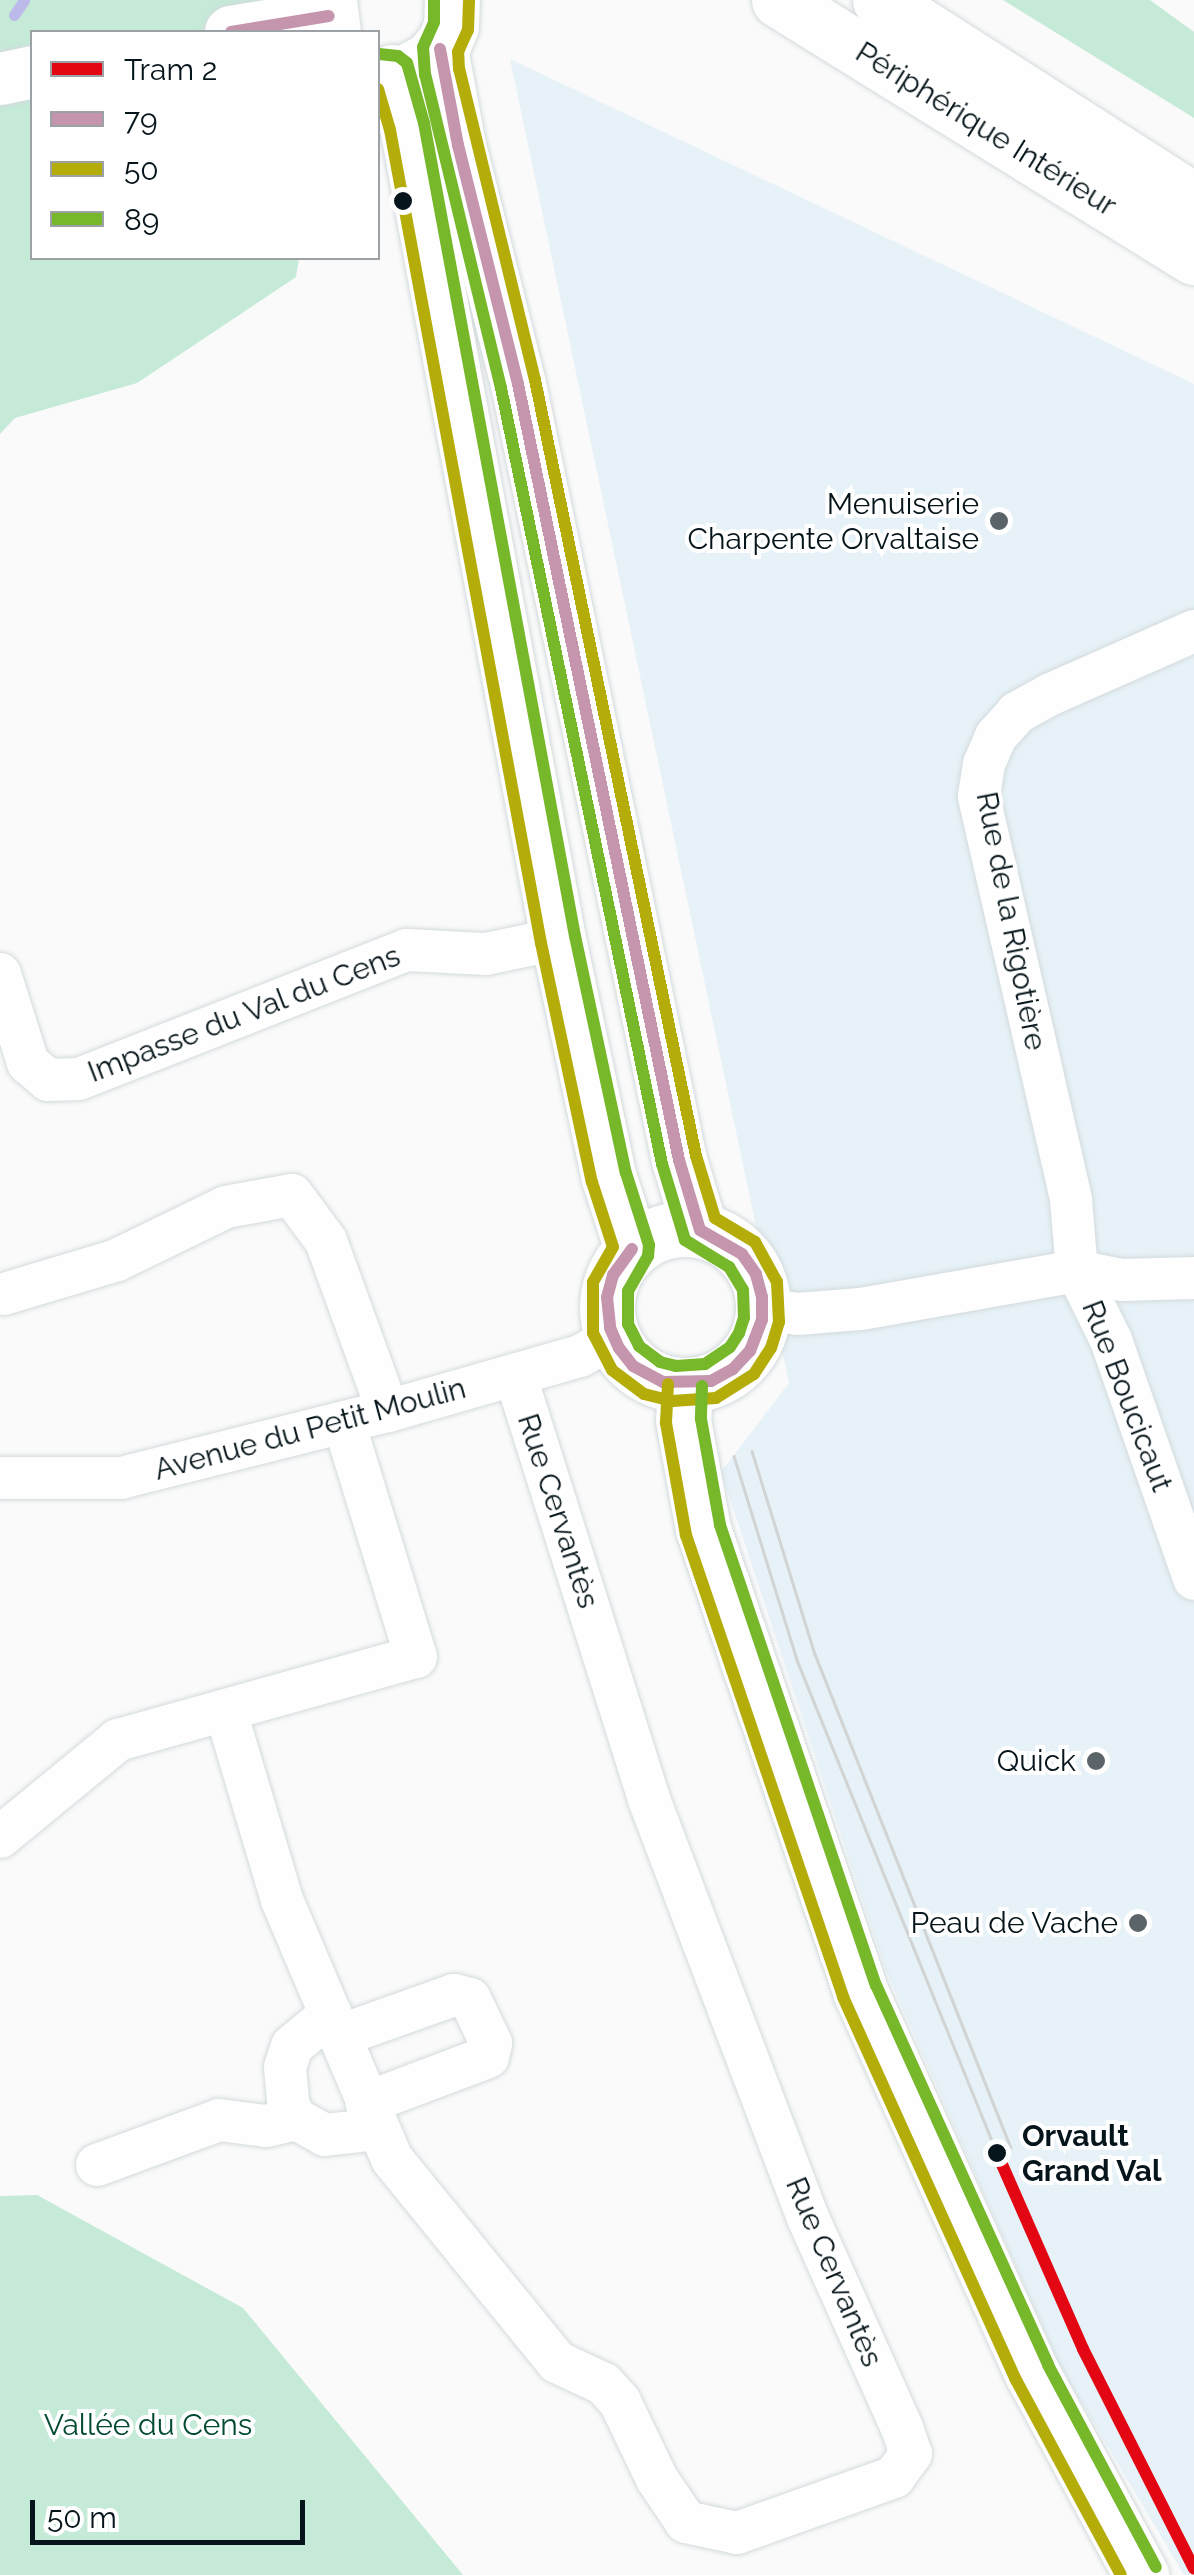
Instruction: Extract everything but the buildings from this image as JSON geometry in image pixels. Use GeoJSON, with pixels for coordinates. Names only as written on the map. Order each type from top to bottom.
{"type":"FeatureCollection","features":[{"type":"Feature","properties":{"kind":"main road","name":"Périphérique Intérieur"},"geometry":{"type":"LineString","coordinates":[[780,0],[1194,257]]}},
{"type":"Feature","properties":{"kind":"main road"},"geometry":{"type":"LineString","coordinates":[[880,0],[1194,201]]}},
{"type":"Feature","properties":{"kind":"main road"},"geometry":{"type":"LineString","coordinates":[[416,48],[408,126],[558,939],[609,1178],[632,1250]]}},
{"type":"Feature","properties":{"kind":"main road"},"geometry":{"type":"LineString","coordinates":[[416,48],[458,145],[518,384],[679,1160],[700,1230]]}},
{"type":"Feature","properties":{"kind":"main road"},"geometry":{"type":"LineString","coordinates":[[668,1230],[700,1230],[733,1246],[750,1263],[760,1285],[763,1309],[756,1341],[743,1360],[710,1381],[685,1385],[642,1372],[613,1338],[607,1297],[613,1276],[632,1250],[668,1230]]}},
{"type":"Feature","properties":{"kind":"main road"},"geometry":{"type":"LineString","coordinates":[[685,1385],[683,1420],[703,1529],[860,1991],[1032,2373],[1142,2575]]}},
{"type":"Feature","properties":{"kind":"street"},"geometry":{"type":"LineString","coordinates":[[243,30],[330,16]]}},
{"type":"Feature","properties":{"kind":"street"},"geometry":{"type":"LineString","coordinates":[[0,78],[30,72]]}},
{"type":"Feature","properties":{"kind":"street","name":"Rue de la Rigotière"},"geometry":{"type":"LineString","coordinates":[[1077,1271],[1071,1200],[979,796],[984,764],[996,736],[1017,713],[1194,631]]}},
{"type":"Feature","properties":{"kind":"street","name":"Impasse du Val du Cens"},"geometry":{"type":"LineString","coordinates":[[0,974],[28,1063],[48,1080],[78,1079],[408,950],[486,954],[558,939]]}},
{"type":"Feature","properties":{"kind":"street"},"geometry":{"type":"LineString","coordinates":[[4,1294],[117,1260],[226,1207],[292,1195],[326,1242],[388,1411]]}},
{"type":"Feature","properties":{"kind":"street"},"geometry":{"type":"LineString","coordinates":[[763,1309],[797,1314],[862,1309],[1077,1271],[1122,1280],[1194,1278]]}},
{"type":"Feature","properties":{"kind":"street","name":"Rue Boucicaut"},"geometry":{"type":"LineString","coordinates":[[1077,1271],[1110,1340],[1194,1579]]}},
{"type":"Feature","properties":{"kind":"street","name":"Avenue du Petit Moulin"},"geometry":{"type":"LineString","coordinates":[[0,1478],[121,1478],[344,1423],[515,1375],[580,1356],[613,1338]]}},
{"type":"Feature","properties":{"kind":"street","name":"Rue Cervantès"},"geometry":{"type":"LineString","coordinates":[[226,1712],[282,1900],[392,2159],[557,2362],[604,2384],[620,2402],[657,2479],[686,2522],[737,2533],[894,2477],[911,2454],[808,2218],[649,1799],[515,1375]]}},
{"type":"Feature","properties":{"kind":"street"},"geometry":{"type":"LineString","coordinates":[[0,1837],[118,1740],[416,1656],[344,1423]]}},
{"type":"Feature","properties":{"kind":"street"},"geometry":{"type":"LineString","coordinates":[[454,1996],[470,2000],[491,2044],[488,2057],[372,2116],[325,2135],[296,2119],[284,2089],[285,2066],[292,2046],[335,2025],[454,1996]]}},
{"type":"Feature","properties":{"kind":"street"},"geometry":{"type":"LineString","coordinates":[[97,2165],[219,2120],[266,2126],[296,2119]]}},
{"type":"Feature","properties":{"kind":"shaded area"},"geometry":{"type":"Polygon","coordinates":[[[510,59],[1194,384],[1194,2575],[1184,2575],[1060,2366],[886,1971],[721,1472],[789,1383],[510,59]]]}},
{"type":"Feature","properties":{"kind":"green space"},"geometry":{"type":"Polygon","coordinates":[[[0,0],[303,0],[311,30],[30,30],[30,260],[299,260],[296,277],[137,383],[15,418],[0,434],[0,0]]]}},
{"type":"Feature","properties":{"kind":"green space"},"geometry":{"type":"Polygon","coordinates":[[[1003,0],[1150,0],[1194,32],[1194,118],[1003,0]]]}},
{"type":"Feature","properties":{"kind":"green space","name":"Vallée du Cens"},"geometry":{"type":"Polygon","coordinates":[[[37,2195],[243,2308],[463,2575],[0,2575],[0,2196],[37,2195]]]}},
{"type":"Feature","properties":{"kind":"waterway"},"geometry":{"type":"LineString","coordinates":[[14,15],[24,0]]}},
{"type":"Feature","properties":{"kind":"tram line"},"geometry":{"type":"LineString","coordinates":[[752,1451],[815,1654],[1011,2148]]}},
{"type":"Feature","properties":{"kind":"tram line"},"geometry":{"type":"LineString","coordinates":[[734,1456],[797,1660],[997,2153]]}},
{"type":"Feature","properties":{"kind":"tram line","name":"2"},"geometry":{"type":"LineString","coordinates":[[997,2153],[1083,2349],[1194,2569]]}},
{"type":"Feature","properties":{"kind":"transit line","name":"89"},"geometry":{"type":"LineString","coordinates":[[380,54],[398,56],[407,63],[424,123],[575,936],[626,1173],[649,1245],[648,1256],[628,1291],[628,1324],[639,1346],[660,1362],[676,1366],[705,1364],[730,1347],[739,1333],[744,1318],[743,1290],[729,1267],[685,1240],[662,1164],[501,388],[425,75],[423,47],[434,22],[434,0]]}},
{"type":"Feature","properties":{"kind":"transit line","name":"50"},"geometry":{"type":"LineString","coordinates":[[380,96],[390,130],[541,943],[592,1182],[613,1247],[593,1282],[593,1333],[612,1370],[644,1394],[672,1401],[716,1398],[754,1374],[771,1348],[779,1322],[777,1282],[755,1242],[715,1218],[696,1156],[535,380],[459,69],[458,52],[468,30],[469,1]]}},
{"type":"Feature","properties":{"kind":"transit line","name":"79"},"geometry":{"type":"LineString","coordinates":[[243,30],[329,16]]}},
{"type":"Feature","properties":{"kind":"transit line","name":"79"},"geometry":{"type":"LineString","coordinates":[[440,49],[458,145],[518,384],[679,1160],[700,1230]]}},
{"type":"Feature","properties":{"kind":"transit line","name":"79"},"geometry":{"type":"LineString","coordinates":[[632,1249],[613,1275],[607,1297],[610,1328],[619,1348],[633,1366],[663,1382],[711,1381],[733,1369],[750,1351],[762,1320],[762,1297],[756,1274],[742,1254],[700,1230]]}},
{"type":"Feature","properties":{"kind":"transit line","name":"50"},"geometry":{"type":"LineString","coordinates":[[668,1384],[666,1423],[686,1535],[843,1997],[1016,2380],[1121,2575]]}},
{"type":"Feature","properties":{"kind":"transit line","name":"89"},"geometry":{"type":"LineString","coordinates":[[702,1386],[701,1419],[720,1525],[876,1985],[1048,2365],[1156,2567]]}},
{"type":"Feature","properties":{"kind":"place","name":"Menuiserie Charpente Orvaltaise"},"geometry":{"type":"Point","coordinates":[999,521]}},
{"type":"Feature","properties":{"kind":"place","name":"Quick"},"geometry":{"type":"Point","coordinates":[1096,1761]}},
{"type":"Feature","properties":{"kind":"place","name":"Peau de Vache"},"geometry":{"type":"Point","coordinates":[1138,1923]}},
{"type":"Feature","properties":{"kind":"place","name":"Orvault Grand Val"},"geometry":{"type":"Point","coordinates":[997,2153]}}]}
